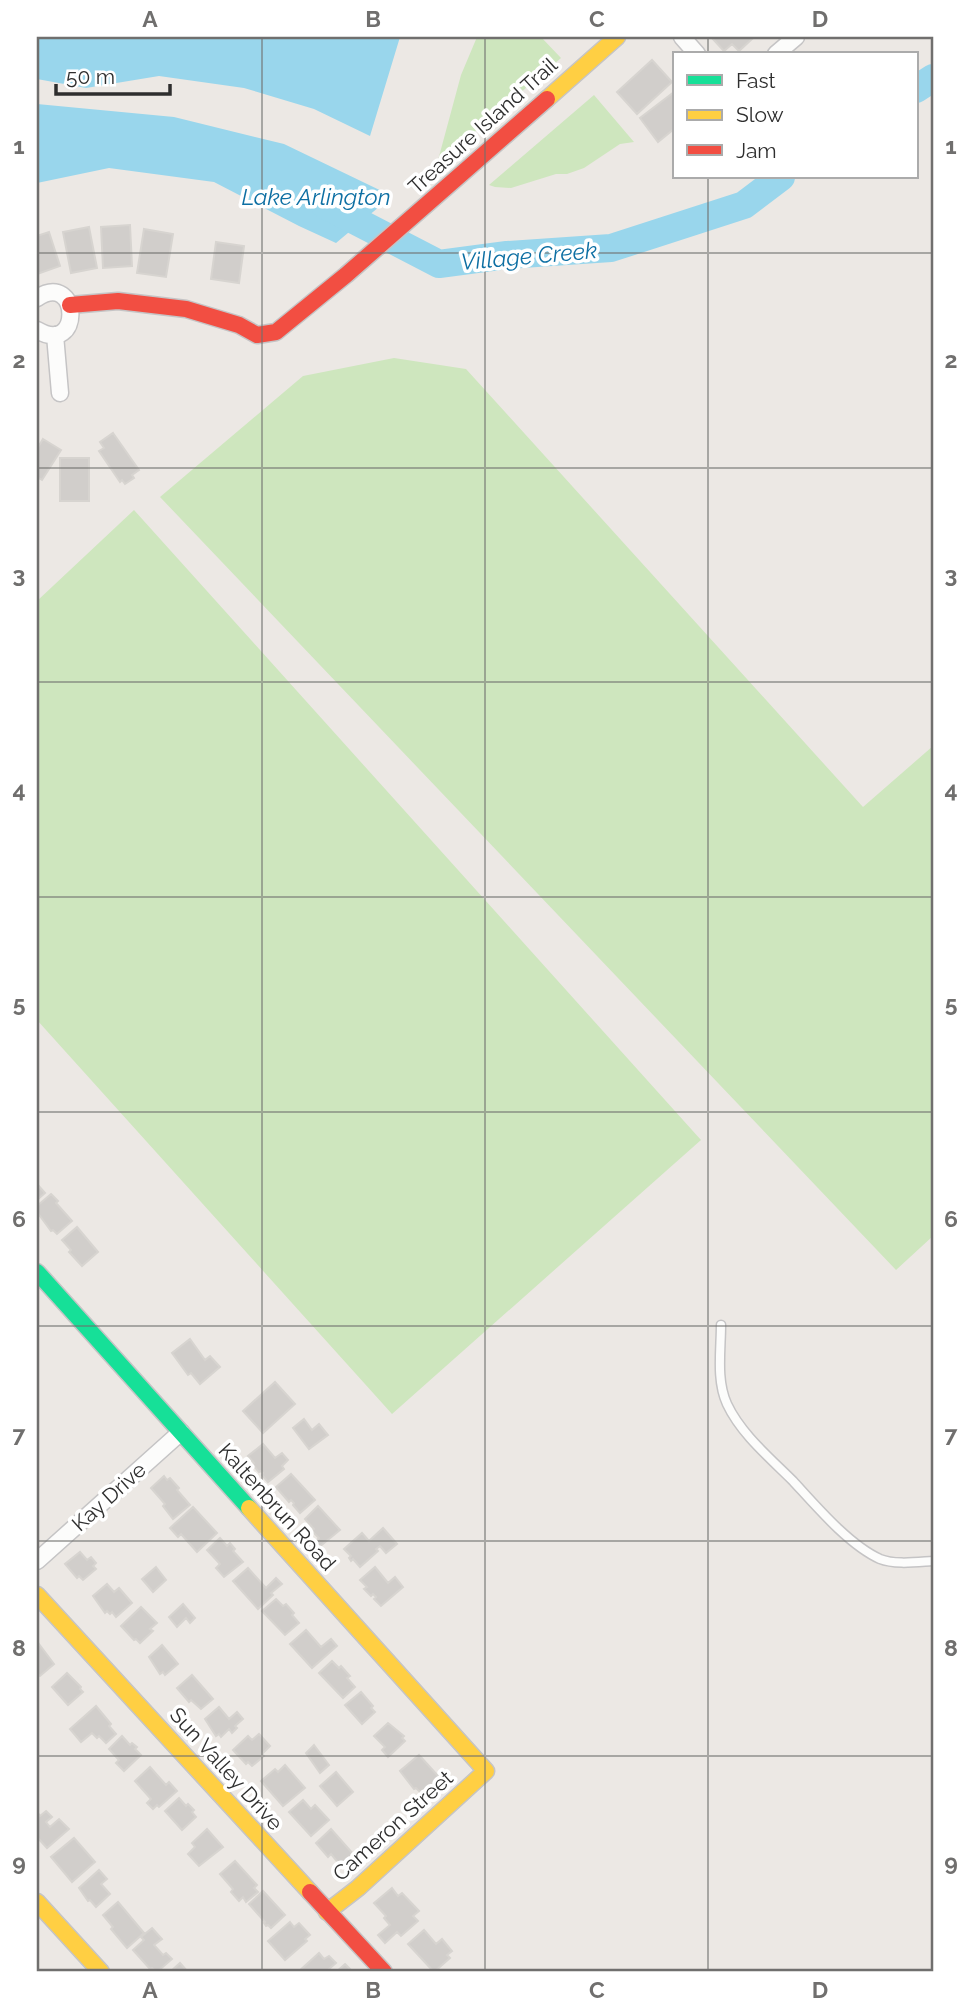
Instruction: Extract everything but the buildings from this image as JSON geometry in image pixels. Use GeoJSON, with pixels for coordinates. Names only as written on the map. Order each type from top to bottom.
{"type":"FeatureCollection","features":[{"type":"Feature","properties":{"kind":"street","name":"Treasure Island Trail"},"geometry":{"type":"LineString","coordinates":[[70,305],[118,301],[186,309],[239,325],[257,335],[276,332],[346,275],[617,37]]}},
{"type":"Feature","properties":{"kind":"street"},"geometry":{"type":"LineString","coordinates":[[682,37],[695,52]]}},
{"type":"Feature","properties":{"kind":"street"},"geometry":{"type":"LineString","coordinates":[[778,52],[796,37]]}},
{"type":"Feature","properties":{"kind":"street"},"geometry":{"type":"LineString","coordinates":[[37,298],[53,293],[66,299],[72,314],[70,324],[64,331],[46,335],[37,330]]}},
{"type":"Feature","properties":{"kind":"street"},"geometry":{"type":"LineString","coordinates":[[55,335],[60,393]]}},
{"type":"Feature","properties":{"kind":"street","name":"Kaltenbrun Road"},"geometry":{"type":"LineString","coordinates":[[37,1272],[486,1771]]}},
{"type":"Feature","properties":{"kind":"street","name":"Kay Drive"},"geometry":{"type":"LineString","coordinates":[[37,1561],[181,1432]]}},
{"type":"Feature","properties":{"kind":"street","name":"Sun Valley Drive"},"geometry":{"type":"LineString","coordinates":[[37,1595],[384,1972]]}},
{"type":"Feature","properties":{"kind":"street","name":"Cameron Street"},"geometry":{"type":"LineString","coordinates":[[327,1912],[358,1888],[486,1771]]}},
{"type":"Feature","properties":{"kind":"street"},"geometry":{"type":"LineString","coordinates":[[37,1902],[101,1972]]}},
{"type":"Feature","properties":{"kind":"lane"},"geometry":{"type":"LineString","coordinates":[[721,1325],[720,1378],[726,1403],[740,1426],[827,1517],[860,1547],[882,1560],[933,1562]]}},
{"type":"Feature","properties":{"kind":"green space"},"geometry":{"type":"Polygon","coordinates":[[[477,37],[541,37],[561,58],[437,164],[461,75],[477,37]]]}},
{"type":"Feature","properties":{"kind":"green space"},"geometry":{"type":"Polygon","coordinates":[[[594,95],[634,142],[620,144],[584,168],[567,174],[556,174],[511,188],[489,185],[594,95]]]}},
{"type":"Feature","properties":{"kind":"green space"},"geometry":{"type":"Polygon","coordinates":[[[394,358],[466,369],[863,807],[933,746],[933,1236],[896,1270],[160,497],[303,376],[394,358]]]}},
{"type":"Feature","properties":{"kind":"green space"},"geometry":{"type":"Polygon","coordinates":[[[134,510],[701,1140],[392,1414],[37,1020],[37,601],[134,510]]]}},
{"type":"Feature","properties":{"kind":"water","name":"Lake Arlington"},"geometry":{"type":"Polygon","coordinates":[[[37,37],[400,37],[370,136],[314,109],[244,88],[159,76],[86,88],[37,79],[37,37]]]}},
{"type":"Feature","properties":{"kind":"water","name":"Lake Arlington"},"geometry":{"type":"Polygon","coordinates":[[[37,104],[174,117],[284,144],[392,196],[336,243],[214,182],[109,168],[37,183],[37,104]]]}},
{"type":"Feature","properties":{"kind":"waterway","name":"Village Creek"},"geometry":{"type":"LineString","coordinates":[[918,88],[933,78]]}},
{"type":"Feature","properties":{"kind":"waterway","name":"Village Creek"},"geometry":{"type":"LineString","coordinates":[[325,205],[439,264],[507,255],[611,248],[744,205],[780,178]]}},
{"type":"Feature","properties":{"kind":"traffic: fast"},"geometry":{"type":"LineString","coordinates":[[37,1272],[249,1508]]}},
{"type":"Feature","properties":{"kind":"traffic: slow"},"geometry":{"type":"LineString","coordinates":[[547,99],[617,37]]}},
{"type":"Feature","properties":{"kind":"traffic: slow"},"geometry":{"type":"LineString","coordinates":[[249,1508],[486,1771],[358,1888],[327,1912]]}},
{"type":"Feature","properties":{"kind":"traffic: slow"},"geometry":{"type":"LineString","coordinates":[[37,1595],[310,1892]]}},
{"type":"Feature","properties":{"kind":"traffic: slow"},"geometry":{"type":"LineString","coordinates":[[37,1902],[101,1972]]}},
{"type":"Feature","properties":{"kind":"traffic: jam"},"geometry":{"type":"LineString","coordinates":[[70,305],[118,301],[186,309],[239,325],[257,335],[276,332],[346,275],[547,99]]}},
{"type":"Feature","properties":{"kind":"traffic: jam"},"geometry":{"type":"LineString","coordinates":[[310,1892],[384,1972]]}}]}
